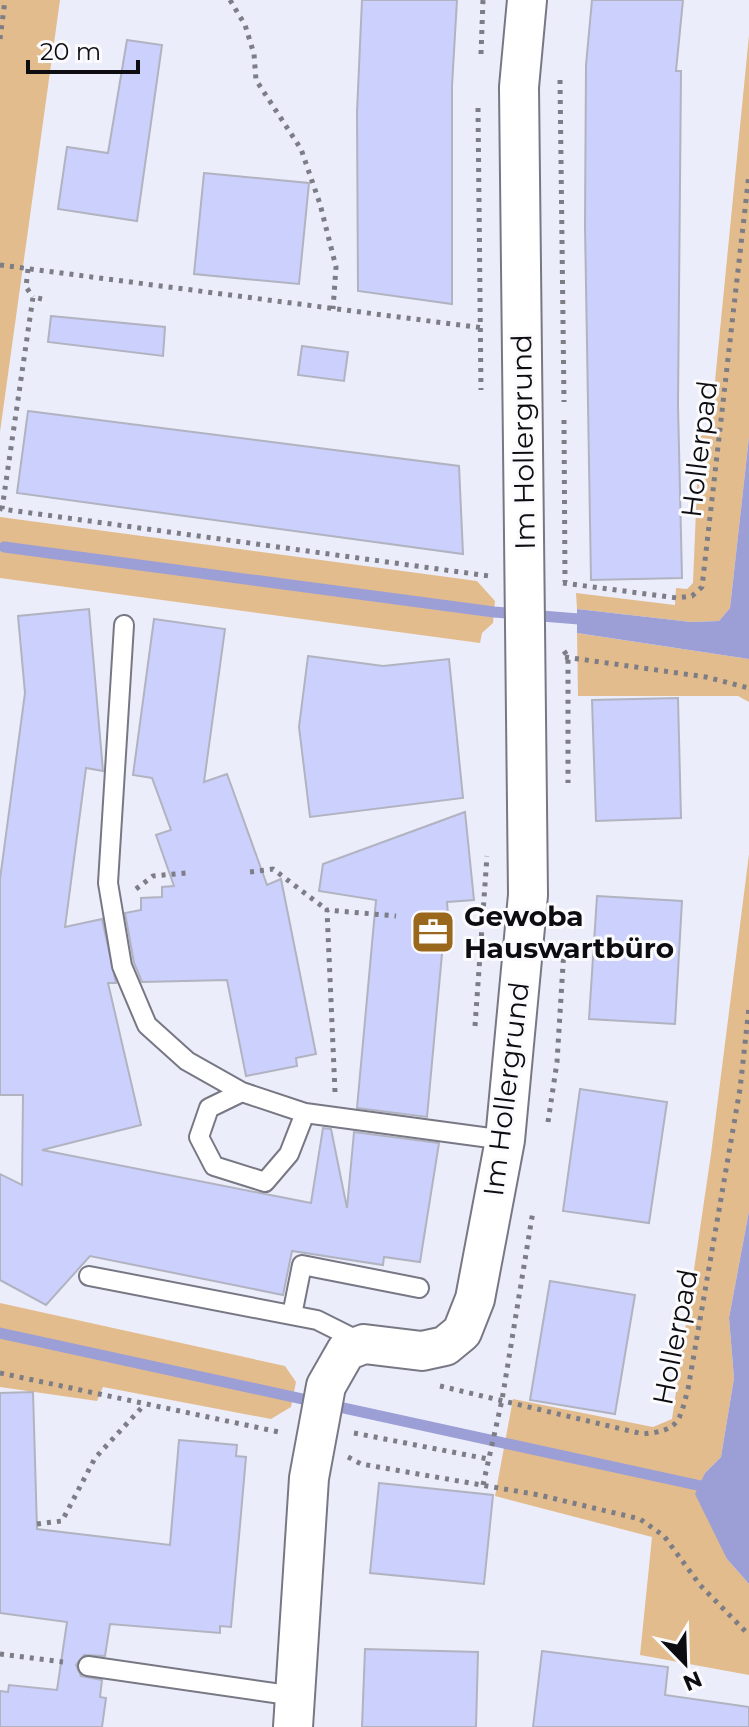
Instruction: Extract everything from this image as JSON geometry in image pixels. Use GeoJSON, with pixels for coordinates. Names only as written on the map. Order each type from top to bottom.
{"type":"FeatureCollection","features":[{"type":"Feature","properties":{"kind":"street","name":"Im Hollergrund"},"geometry":{"type":"LineString","coordinates":[[364,1344],[422,1351],[445,1346],[462,1332],[475,1299],[505,1140],[528,895],[527,586],[520,331],[519,87],[527,0]]}},
{"type":"Feature","properties":{"kind":"street"},"geometry":{"type":"LineString","coordinates":[[294,1711],[309,1478],[320,1416],[335,1365],[346,1351],[364,1344]]}},
{"type":"Feature","properties":{"kind":"lane"},"geometry":{"type":"LineString","coordinates":[[124,625],[108,883],[122,966],[147,1025],[187,1061],[242,1092],[305,1113],[505,1140]]}},
{"type":"Feature","properties":{"kind":"lane"},"geometry":{"type":"LineString","coordinates":[[242,1092],[209,1108],[199,1137],[214,1166],[265,1182],[289,1154],[305,1113]]}},
{"type":"Feature","properties":{"kind":"lane"},"geometry":{"type":"LineString","coordinates":[[292,1315],[302,1265],[419,1288]]}},
{"type":"Feature","properties":{"kind":"lane"},"geometry":{"type":"LineString","coordinates":[[89,1276],[317,1320],[364,1344]]}},
{"type":"Feature","properties":{"kind":"lane"},"geometry":{"type":"LineString","coordinates":[[88,1666],[294,1711]]}},
{"type":"Feature","properties":{"kind":"path"},"geometry":{"type":"LineString","coordinates":[[0,39],[5,0]]}},
{"type":"Feature","properties":{"kind":"path"},"geometry":{"type":"LineString","coordinates":[[230,0],[245,25],[254,54],[256,80],[301,149],[320,204],[336,267],[333,309]]}},
{"type":"Feature","properties":{"kind":"path","name":"Hollerpad"},"geometry":{"type":"LineString","coordinates":[[560,74],[564,583],[677,598],[692,596],[702,587],[749,174]]}},
{"type":"Feature","properties":{"kind":"path"},"geometry":{"type":"LineString","coordinates":[[0,265],[520,331]]}},
{"type":"Feature","properties":{"kind":"path"},"geometry":{"type":"LineString","coordinates":[[28,269],[26,287],[33,297],[42,299]]}},
{"type":"Feature","properties":{"kind":"path"},"geometry":{"type":"LineString","coordinates":[[33,297],[2,509],[527,586]]}},
{"type":"Feature","properties":{"kind":"path"},"geometry":{"type":"LineString","coordinates":[[568,657],[706,677],[749,688]]}},
{"type":"Feature","properties":{"kind":"path"},"geometry":{"type":"LineString","coordinates":[[474,1027],[487,841]]}},
{"type":"Feature","properties":{"kind":"path"},"geometry":{"type":"LineString","coordinates":[[250,872],[273,869],[327,910],[396,916]]}},
{"type":"Feature","properties":{"kind":"path"},"geometry":{"type":"LineString","coordinates":[[111,901],[128,896],[153,876],[186,873]]}},
{"type":"Feature","properties":{"kind":"path"},"geometry":{"type":"LineString","coordinates":[[327,910],[336,1072],[335,1117]]}},
{"type":"Feature","properties":{"kind":"path","name":"Hollerpad"},"geometry":{"type":"LineString","coordinates":[[502,1400],[643,1434],[667,1431],[679,1423],[688,1389],[740,1089],[749,1007]]}},
{"type":"Feature","properties":{"kind":"path"},"geometry":{"type":"LineString","coordinates":[[483,1485],[518,1306]]}},
{"type":"Feature","properties":{"kind":"path"},"geometry":{"type":"LineString","coordinates":[[0,1373],[145,1404],[320,1416],[361,1464],[483,1485],[640,1519],[664,1536],[700,1585],[749,1635]]}},
{"type":"Feature","properties":{"kind":"path"},"geometry":{"type":"LineString","coordinates":[[37,1524],[62,1521],[95,1458],[145,1404]]}},
{"type":"Feature","properties":{"kind":"path"},"geometry":{"type":"LineString","coordinates":[[360,1434],[489,1457]]}},
{"type":"Feature","properties":{"kind":"path"},"geometry":{"type":"LineString","coordinates":[[0,1654],[88,1666]]}},
{"type":"Feature","properties":{"kind":"shaded area"},"geometry":{"type":"Polygon","coordinates":[[[0,0],[60,0],[0,432],[0,0]]]}},
{"type":"Feature","properties":{"kind":"shaded area"},"geometry":{"type":"Polygon","coordinates":[[[749,35],[749,437],[730,608],[719,621],[691,622],[577,609],[576,593],[675,605],[676,588],[687,589],[693,583],[699,437],[710,432],[749,35]]]}},
{"type":"Feature","properties":{"kind":"shaded area"},"geometry":{"type":"Polygon","coordinates":[[[0,517],[477,581],[495,601],[493,623],[482,633],[480,643],[0,578],[0,517]]]}},
{"type":"Feature","properties":{"kind":"shaded area"},"geometry":{"type":"Polygon","coordinates":[[[577,633],[749,659],[749,702],[738,696],[578,696],[577,633]]]}},
{"type":"Feature","properties":{"kind":"shaded area"},"geometry":{"type":"Polygon","coordinates":[[[749,854],[749,1211],[729,1318],[734,1378],[721,1457],[705,1473],[701,1486],[727,1559],[749,1584],[749,1675],[640,1655],[652,1537],[495,1496],[513,1399],[653,1427],[672,1419],[711,1154],[749,854]]]}},
{"type":"Feature","properties":{"kind":"shaded area"},"geometry":{"type":"Polygon","coordinates":[[[0,1303],[285,1366],[296,1382],[291,1407],[271,1419],[103,1387],[97,1401],[0,1387],[0,1303]]]}},
{"type":"Feature","properties":{"kind":"water"},"geometry":{"type":"Polygon","coordinates":[[[749,437],[749,659],[577,633],[577,609],[691,622],[719,621],[730,608],[749,437]]]}},
{"type":"Feature","properties":{"kind":"water"},"geometry":{"type":"Polygon","coordinates":[[[749,1211],[749,1584],[727,1559],[695,1494],[705,1473],[721,1457],[734,1378],[729,1318],[749,1211]]]}},
{"type":"Feature","properties":{"kind":"building"},"geometry":{"type":"Polygon","coordinates":[[[362,0],[457,0],[452,86],[452,304],[358,291],[357,112],[362,0]]]}},
{"type":"Feature","properties":{"kind":"building"},"geometry":{"type":"Polygon","coordinates":[[[592,0],[683,0],[676,71],[681,71],[678,405],[682,578],[591,580],[585,226],[586,65],[592,0]]]}},
{"type":"Feature","properties":{"kind":"building"},"geometry":{"type":"Polygon","coordinates":[[[127,40],[162,45],[137,221],[58,209],[67,147],[108,153],[127,40]]]}},
{"type":"Feature","properties":{"kind":"building"},"geometry":{"type":"Polygon","coordinates":[[[204,173],[309,183],[299,284],[194,274],[204,173]]]}},
{"type":"Feature","properties":{"kind":"building"},"geometry":{"type":"Polygon","coordinates":[[[51,316],[165,327],[163,356],[48,342],[51,316]]]}},
{"type":"Feature","properties":{"kind":"building"},"geometry":{"type":"Polygon","coordinates":[[[302,346],[348,352],[344,381],[298,375],[302,346]]]}},
{"type":"Feature","properties":{"kind":"building"},"geometry":{"type":"Polygon","coordinates":[[[28,411],[459,466],[463,554],[17,493],[28,411]]]}},
{"type":"Feature","properties":{"kind":"building"},"geometry":{"type":"Polygon","coordinates":[[[89,609],[103,771],[86,768],[65,927],[102,919],[116,983],[108,983],[141,1125],[42,1150],[311,1203],[323,1128],[331,1129],[347,1208],[354,1132],[439,1143],[420,1262],[384,1257],[383,1265],[292,1251],[283,1295],[90,1256],[46,1305],[0,1280],[0,1174],[22,1185],[23,1095],[0,1095],[0,879],[25,693],[18,616],[89,609]]]}},
{"type":"Feature","properties":{"kind":"building"},"geometry":{"type":"Polygon","coordinates":[[[154,619],[225,629],[204,782],[227,774],[267,885],[281,879],[316,1054],[296,1058],[297,1066],[246,1076],[227,980],[142,982],[134,963],[125,913],[141,910],[141,898],[162,897],[162,887],[174,886],[156,835],[171,830],[152,778],[133,775],[154,619]]]}},
{"type":"Feature","properties":{"kind":"building"},"geometry":{"type":"Polygon","coordinates":[[[308,656],[383,666],[449,659],[463,798],[310,817],[299,727],[308,656]]]}},
{"type":"Feature","properties":{"kind":"building"},"geometry":{"type":"Polygon","coordinates":[[[678,698],[681,818],[596,821],[592,700],[678,698]]]}},
{"type":"Feature","properties":{"kind":"building"},"geometry":{"type":"Polygon","coordinates":[[[465,812],[474,900],[447,902],[450,942],[443,943],[427,1117],[357,1108],[376,900],[319,891],[323,864],[465,812]]]}},
{"type":"Feature","properties":{"kind":"building"},"geometry":{"type":"Polygon","coordinates":[[[597,896],[682,901],[675,1024],[589,1019],[597,896]]]}},
{"type":"Feature","properties":{"kind":"building"},"geometry":{"type":"Polygon","coordinates":[[[580,1089],[667,1102],[649,1223],[563,1211],[580,1089]]]}},
{"type":"Feature","properties":{"kind":"building"},"geometry":{"type":"Polygon","coordinates":[[[550,1281],[635,1295],[615,1414],[530,1400],[550,1281]]]}},
{"type":"Feature","properties":{"kind":"building"},"geometry":{"type":"Polygon","coordinates":[[[33,1392],[37,1529],[170,1545],[179,1440],[237,1445],[236,1456],[246,1457],[231,1627],[220,1626],[220,1633],[110,1624],[105,1656],[84,1655],[76,1665],[81,1676],[102,1680],[100,1697],[106,1698],[102,1727],[0,1727],[0,1691],[8,1692],[9,1685],[57,1690],[67,1622],[0,1613],[0,1393],[33,1392]]]}},
{"type":"Feature","properties":{"kind":"building"},"geometry":{"type":"Polygon","coordinates":[[[379,1483],[493,1495],[484,1584],[370,1573],[379,1483]]]}},
{"type":"Feature","properties":{"kind":"building"},"geometry":{"type":"Polygon","coordinates":[[[365,1649],[478,1652],[476,1727],[362,1727],[365,1649]]]}},
{"type":"Feature","properties":{"kind":"building"},"geometry":{"type":"Polygon","coordinates":[[[542,1651],[668,1667],[665,1695],[749,1707],[749,1727],[533,1727],[542,1651]]]}},
{"type":"Feature","properties":{"kind":"waterway"},"geometry":{"type":"LineString","coordinates":[[4,547],[494,612],[591,620]]}},
{"type":"Feature","properties":{"kind":"waterway"},"geometry":{"type":"LineString","coordinates":[[0,1333],[715,1489]]}},
{"type":"Feature","properties":{"kind":"place","name":"Gewoba Hauswartbüro"},"geometry":{"type":"Point","coordinates":[433,932]}}]}
